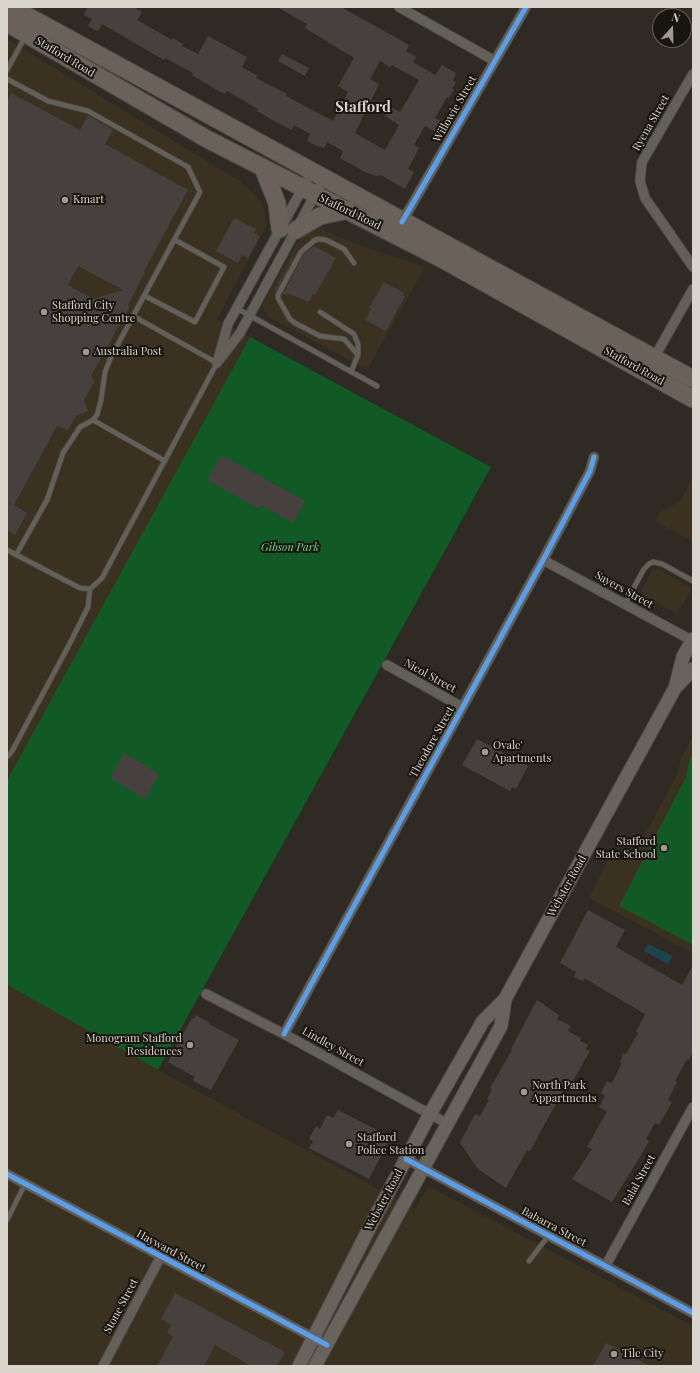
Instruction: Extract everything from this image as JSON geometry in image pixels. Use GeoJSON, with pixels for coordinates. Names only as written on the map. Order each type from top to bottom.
{"type":"FeatureCollection","features":[{"type":"Feature","properties":{"kind":"highway","name":"Stafford Road"},"geometry":{"type":"LineString","coordinates":[[11,7],[402,222],[693,379]]}},
{"type":"Feature","properties":{"kind":"highway","name":"Stafford Road"},"geometry":{"type":"LineString","coordinates":[[7,23],[158,112],[263,168],[348,210],[449,263],[693,399]]}},
{"type":"Feature","properties":{"kind":"highway"},"geometry":{"type":"LineString","coordinates":[[263,168],[288,230],[320,216],[348,210]]}},
{"type":"Feature","properties":{"kind":"main road","name":"Webster Road"},"geometry":{"type":"LineString","coordinates":[[299,1366],[430,1114],[483,1021],[505,999],[675,688],[683,657],[693,640]]}},
{"type":"Feature","properties":{"kind":"main road","name":"Webster Road"},"geometry":{"type":"LineString","coordinates":[[675,688],[693,670]]}},
{"type":"Feature","properties":{"kind":"main road","name":"Webster Road"},"geometry":{"type":"LineString","coordinates":[[315,1366],[501,1026],[505,999]]}},
{"type":"Feature","properties":{"kind":"street"},"geometry":{"type":"LineString","coordinates":[[399,7],[495,61]]}},
{"type":"Feature","properties":{"kind":"street","name":"Willowie Street"},"geometry":{"type":"LineString","coordinates":[[402,222],[526,7]]}},
{"type":"Feature","properties":{"kind":"street","name":"Ryena Street"},"geometry":{"type":"LineString","coordinates":[[693,74],[642,162],[640,182],[645,198],[693,267]]}},
{"type":"Feature","properties":{"kind":"street"},"geometry":{"type":"LineString","coordinates":[[217,363],[240,333],[250,316],[288,230],[318,175]]}},
{"type":"Feature","properties":{"kind":"street"},"geometry":{"type":"LineString","coordinates":[[217,363],[228,324],[236,308],[288,230],[318,175]]}},
{"type":"Feature","properties":{"kind":"street"},"geometry":{"type":"LineString","coordinates":[[654,358],[693,289]]}},
{"type":"Feature","properties":{"kind":"street","name":"Theodore Street"},"geometry":{"type":"LineString","coordinates":[[284,1034],[543,560],[590,471],[594,457]]}},
{"type":"Feature","properties":{"kind":"street","name":"Sayers Street"},"geometry":{"type":"LineString","coordinates":[[543,560],[693,640]]}},
{"type":"Feature","properties":{"kind":"street","name":"Nicol Street"},"geometry":{"type":"LineString","coordinates":[[387,665],[462,707]]}},
{"type":"Feature","properties":{"kind":"street","name":"Lindley Street"},"geometry":{"type":"LineString","coordinates":[[206,994],[284,1034],[448,1124]]}},
{"type":"Feature","properties":{"kind":"street","name":"Balal Street"},"geometry":{"type":"LineString","coordinates":[[606,1265],[693,1107]]}},
{"type":"Feature","properties":{"kind":"street","name":"Babarra Street"},"geometry":{"type":"LineString","coordinates":[[406,1159],[693,1313]]}},
{"type":"Feature","properties":{"kind":"street","name":"Hayward Street"},"geometry":{"type":"LineString","coordinates":[[7,1174],[327,1345]]}},
{"type":"Feature","properties":{"kind":"street","name":"Stone Street"},"geometry":{"type":"LineString","coordinates":[[103,1366],[161,1256]]}},
{"type":"Feature","properties":{"kind":"lane"},"geometry":{"type":"LineString","coordinates":[[7,70],[27,34]]}},
{"type":"Feature","properties":{"kind":"lane"},"geometry":{"type":"LineString","coordinates":[[7,79],[48,101],[88,111],[188,167],[200,192],[109,362],[105,372],[97,415],[93,420],[80,427],[63,453],[47,500],[16,554]]}},
{"type":"Feature","properties":{"kind":"lane"},"geometry":{"type":"LineString","coordinates":[[354,264],[344,249],[320,238],[315,240],[301,252],[278,298],[290,319],[295,323],[320,336],[344,339],[358,355]]}},
{"type":"Feature","properties":{"kind":"lane"},"geometry":{"type":"LineString","coordinates":[[144,296],[195,322],[224,268],[175,240]]}},
{"type":"Feature","properties":{"kind":"lane"},"geometry":{"type":"LineString","coordinates":[[236,308],[378,386]]}},
{"type":"Feature","properties":{"kind":"lane"},"geometry":{"type":"LineString","coordinates":[[320,312],[354,334],[358,344],[358,355],[351,372]]}},
{"type":"Feature","properties":{"kind":"lane"},"geometry":{"type":"LineString","coordinates":[[7,757],[11,753],[69,646],[88,607],[90,589],[102,578],[217,363],[133,316]]}},
{"type":"Feature","properties":{"kind":"lane"},"geometry":{"type":"LineString","coordinates":[[93,420],[165,461]]}},
{"type":"Feature","properties":{"kind":"lane"},"geometry":{"type":"LineString","coordinates":[[7,550],[80,588],[90,589]]}},
{"type":"Feature","properties":{"kind":"lane"},"geometry":{"type":"LineString","coordinates":[[625,605],[644,568],[649,564],[662,564],[693,581]]}},
{"type":"Feature","properties":{"kind":"lane"},"geometry":{"type":"LineString","coordinates":[[7,1220],[8,1214],[25,1184]]}},
{"type":"Feature","properties":{"kind":"lane"},"geometry":{"type":"LineString","coordinates":[[529,1261],[549,1235]]}},
{"type":"Feature","properties":{"kind":"shaded area"},"geometry":{"type":"Polygon","coordinates":[[[7,39],[241,182],[262,202],[267,225],[217,319],[250,337],[7,780],[7,39]]]}},
{"type":"Feature","properties":{"kind":"shaded area"},"geometry":{"type":"Polygon","coordinates":[[[314,226],[364,247],[425,267],[367,370],[267,316],[263,308],[263,304],[299,240],[314,226]]]}},
{"type":"Feature","properties":{"kind":"shaded area"},"geometry":{"type":"Polygon","coordinates":[[[693,477],[693,542],[655,521],[659,513],[680,501],[693,477]]]}},
{"type":"Feature","properties":{"kind":"shaded area"},"geometry":{"type":"Polygon","coordinates":[[[658,569],[692,588],[677,614],[643,595],[642,590],[652,570],[658,569]]]}},
{"type":"Feature","properties":{"kind":"shaded area","name":"Stafford State School"},"geometry":{"type":"Polygon","coordinates":[[[693,736],[693,953],[589,898],[610,855],[622,861],[642,840],[678,773],[681,758],[693,736]]]}},
{"type":"Feature","properties":{"kind":"shaded area"},"geometry":{"type":"Polygon","coordinates":[[[7,985],[158,1070],[415,1209],[428,1186],[693,1326],[693,1366],[7,1366],[7,985]]]}},
{"type":"Feature","properties":{"kind":"green space","name":"Gibson Park"},"geometry":{"type":"Polygon","coordinates":[[[250,337],[491,467],[158,1070],[7,985],[7,780],[250,337]]]}},
{"type":"Feature","properties":{"kind":"green space","name":"Stafford State School"},"geometry":{"type":"Polygon","coordinates":[[[693,753],[693,945],[619,906],[686,777],[689,761],[693,753]]]}},
{"type":"Feature","properties":{"kind":"water"},"geometry":{"type":"Polygon","coordinates":[[[648,944],[672,956],[668,964],[644,951],[648,944]]]}},
{"type":"Feature","properties":{"kind":"building"},"geometry":{"type":"Polygon","coordinates":[[[88,7],[133,7],[142,12],[137,20],[172,40],[173,38],[183,44],[182,46],[198,54],[208,36],[247,57],[242,67],[258,76],[256,78],[333,121],[348,92],[338,86],[354,58],[305,28],[307,24],[277,7],[341,7],[409,45],[406,51],[416,57],[413,62],[435,75],[442,65],[456,73],[453,81],[456,82],[452,89],[454,90],[449,98],[447,97],[435,118],[443,122],[437,133],[425,126],[414,145],[419,148],[408,169],[414,172],[405,189],[381,175],[376,176],[365,172],[340,158],[343,151],[327,142],[324,148],[307,141],[310,134],[294,125],[292,130],[274,121],[257,111],[258,109],[227,91],[225,94],[215,89],[192,75],[193,73],[165,58],[164,60],[102,24],[98,31],[88,26],[92,19],[84,15],[88,7]],[[380,61],[370,79],[379,84],[355,133],[385,150],[399,125],[385,116],[391,107],[400,112],[419,80],[392,65],[390,67],[380,61]]]}},
{"type":"Feature","properties":{"kind":"building"},"geometry":{"type":"Polygon","coordinates":[[[282,54],[309,68],[305,76],[278,61],[282,54]]]}},
{"type":"Feature","properties":{"kind":"building","name":"Stafford City Shopping Centre"},"geometry":{"type":"Polygon","coordinates":[[[11,93],[80,130],[88,115],[113,130],[105,144],[188,190],[144,271],[145,272],[128,305],[129,308],[91,376],[94,382],[84,400],[88,411],[76,416],[68,430],[57,426],[14,505],[27,513],[15,535],[7,530],[7,101],[11,93]],[[78,266],[68,285],[93,299],[123,290],[78,266]]]}},
{"type":"Feature","properties":{"kind":"building"},"geometry":{"type":"Polygon","coordinates":[[[234,218],[256,229],[254,233],[260,236],[248,258],[242,255],[238,263],[216,251],[234,218]]]}},
{"type":"Feature","properties":{"kind":"building"},"geometry":{"type":"Polygon","coordinates":[[[314,246],[336,258],[315,295],[313,294],[309,302],[287,293],[285,295],[283,294],[304,254],[314,246]]]}},
{"type":"Feature","properties":{"kind":"building"},"geometry":{"type":"Polygon","coordinates":[[[294,257],[276,291],[275,290],[294,257]]]}},
{"type":"Feature","properties":{"kind":"building"},"geometry":{"type":"Polygon","coordinates":[[[384,282],[404,293],[403,295],[405,296],[386,331],[365,320],[371,309],[369,308],[384,282]]]}},
{"type":"Feature","properties":{"kind":"building"},"geometry":{"type":"Polygon","coordinates":[[[221,455],[305,501],[293,523],[261,505],[259,509],[207,480],[221,455]]]}},
{"type":"Feature","properties":{"kind":"building","name":"Ovale' Apartments"},"geometry":{"type":"Polygon","coordinates":[[[477,739],[528,766],[516,789],[512,787],[510,791],[462,765],[477,739]]]}},
{"type":"Feature","properties":{"kind":"building"},"geometry":{"type":"Polygon","coordinates":[[[124,753],[159,774],[145,799],[110,778],[124,753]]]}},
{"type":"Feature","properties":{"kind":"building"},"geometry":{"type":"Polygon","coordinates":[[[588,910],[625,930],[616,947],[682,985],[693,965],[693,1052],[689,1060],[687,1059],[675,1081],[677,1082],[668,1100],[672,1102],[659,1125],[655,1123],[646,1139],[649,1141],[612,1202],[572,1179],[592,1149],[587,1147],[607,1111],[599,1107],[605,1096],[601,1093],[607,1081],[612,1083],[622,1063],[620,1062],[623,1053],[626,1054],[638,1033],[636,1032],[645,1014],[584,978],[583,981],[574,977],[576,972],[560,963],[588,910]]]}},
{"type":"Feature","properties":{"kind":"building","name":"North Park Appartments"},"geometry":{"type":"Polygon","coordinates":[[[537,1000],[559,1015],[557,1019],[571,1026],[568,1031],[581,1038],[580,1041],[588,1045],[586,1049],[590,1051],[570,1086],[567,1084],[530,1151],[527,1150],[506,1188],[478,1169],[460,1143],[475,1114],[480,1116],[489,1100],[487,1099],[492,1089],[490,1088],[512,1050],[511,1049],[537,1000]]]}},
{"type":"Feature","properties":{"kind":"building"},"geometry":{"type":"Polygon","coordinates":[[[196,1015],[210,1023],[209,1024],[239,1040],[211,1090],[193,1081],[195,1077],[168,1062],[192,1018],[194,1019],[196,1015]]]}},
{"type":"Feature","properties":{"kind":"building","name":"Stafford Police Station"},"geometry":{"type":"Polygon","coordinates":[[[338,1110],[391,1137],[369,1179],[309,1148],[313,1141],[309,1139],[316,1126],[320,1129],[327,1115],[333,1118],[338,1110]]]}},
{"type":"Feature","properties":{"kind":"building"},"geometry":{"type":"Polygon","coordinates":[[[175,1293],[285,1352],[277,1366],[245,1366],[246,1363],[215,1345],[204,1366],[157,1366],[173,1337],[167,1333],[171,1325],[161,1319],[175,1293]]]}},
{"type":"Feature","properties":{"kind":"building","name":"Tile City"},"geometry":{"type":"Polygon","coordinates":[[[606,1343],[650,1366],[593,1366],[606,1343]]]}},
{"type":"Feature","properties":{"kind":"cycle path"},"geometry":{"type":"LineString","coordinates":[[402,222],[526,7]]}},
{"type":"Feature","properties":{"kind":"cycle path"},"geometry":{"type":"LineString","coordinates":[[284,1034],[543,560],[590,471],[594,457]]}},
{"type":"Feature","properties":{"kind":"cycle path"},"geometry":{"type":"LineString","coordinates":[[406,1159],[693,1313]]}},
{"type":"Feature","properties":{"kind":"cycle path"},"geometry":{"type":"LineString","coordinates":[[7,1174],[327,1345]]}},
{"type":"Feature","properties":{"kind":"place","name":"Kmart"},"geometry":{"type":"Point","coordinates":[65,200]}},
{"type":"Feature","properties":{"kind":"place","name":"Stafford City Shopping Centre"},"geometry":{"type":"Point","coordinates":[44,312]}},
{"type":"Feature","properties":{"kind":"place","name":"Australia Post"},"geometry":{"type":"Point","coordinates":[86,352]}},
{"type":"Feature","properties":{"kind":"place","name":"Ovale' Apartments"},"geometry":{"type":"Point","coordinates":[485,752]}},
{"type":"Feature","properties":{"kind":"place","name":"Stafford State School"},"geometry":{"type":"Point","coordinates":[664,848]}},
{"type":"Feature","properties":{"kind":"place","name":"Monogram Stafford Residences"},"geometry":{"type":"Point","coordinates":[190,1045]}},
{"type":"Feature","properties":{"kind":"place","name":"North Park Appartments"},"geometry":{"type":"Point","coordinates":[524,1092]}},
{"type":"Feature","properties":{"kind":"place","name":"Stafford Police Station"},"geometry":{"type":"Point","coordinates":[349,1144]}},
{"type":"Feature","properties":{"kind":"place","name":"Tile City"},"geometry":{"type":"Point","coordinates":[614,1354]}},
{"type":"Feature","properties":{"kind":"district","name":"Stafford"},"geometry":{"type":"Point","coordinates":[363,107]}}]}
